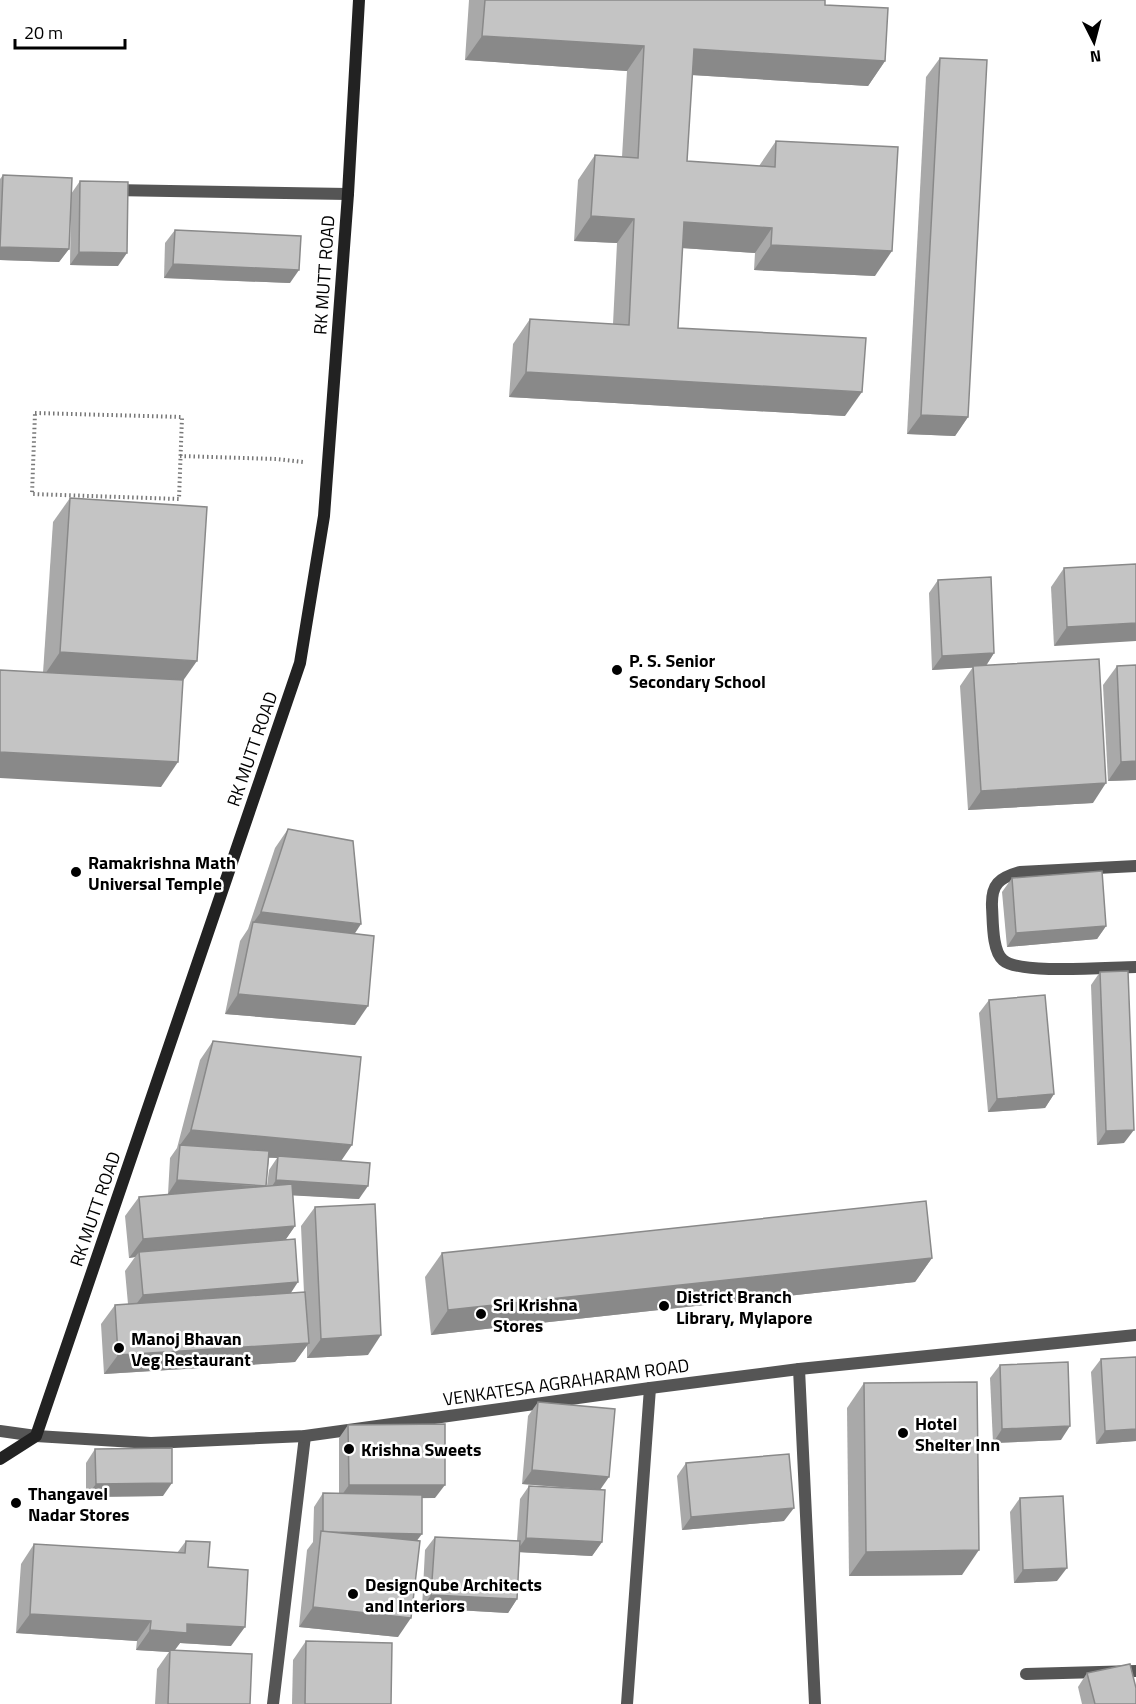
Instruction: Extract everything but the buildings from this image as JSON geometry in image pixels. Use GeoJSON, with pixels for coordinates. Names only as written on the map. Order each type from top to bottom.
{"type":"FeatureCollection","features":[{"type":"Feature","properties":{"kind":"main road","name":"RK MUTT ROAD"},"geometry":{"type":"LineString","coordinates":[[36,1436],[300,663],[324,516],[348,194],[359,0]]}},
{"type":"Feature","properties":{"kind":"main road"},"geometry":{"type":"LineString","coordinates":[[0,1459],[36,1436]]}},
{"type":"Feature","properties":{"kind":"street"},"geometry":{"type":"LineString","coordinates":[[94,189],[348,194]]}},
{"type":"Feature","properties":{"kind":"street"},"geometry":{"type":"LineString","coordinates":[[1136,866],[1020,872],[1004,876],[995,885],[992,898],[994,942],[1002,960],[1013,966],[1032,969],[1136,967]]}},
{"type":"Feature","properties":{"kind":"street","name":"VENKATESA AGRAHARAM ROAD"},"geometry":{"type":"LineString","coordinates":[[0,1431],[36,1436],[152,1443],[305,1436],[799,1369],[1136,1335]]}},
{"type":"Feature","properties":{"kind":"street"},"geometry":{"type":"LineString","coordinates":[[799,1369],[815,1704]]}},
{"type":"Feature","properties":{"kind":"street"},"geometry":{"type":"LineString","coordinates":[[627,1704],[650,1388]]}},
{"type":"Feature","properties":{"kind":"street"},"geometry":{"type":"LineString","coordinates":[[273,1704],[305,1436]]}},
{"type":"Feature","properties":{"kind":"street"},"geometry":{"type":"LineString","coordinates":[[1026,1674],[1136,1671]]}},
{"type":"Feature","properties":{"kind":"path"},"geometry":{"type":"LineString","coordinates":[[35,413],[182,417],[180,456],[179,499],[32,494],[35,413]]}},
{"type":"Feature","properties":{"kind":"path"},"geometry":{"type":"LineString","coordinates":[[180,456],[276,459],[328,464]]}},
{"type":"Feature","properties":{"kind":"place","name":"P. S. Senior Secondary School"},"geometry":{"type":"Point","coordinates":[617,670]}},
{"type":"Feature","properties":{"kind":"place","name":"Ramakrishna Math Universal Temple"},"geometry":{"type":"Point","coordinates":[76,872]}},
{"type":"Feature","properties":{"kind":"place","name":"District Branch Library, Mylapore"},"geometry":{"type":"Point","coordinates":[664,1306]}},
{"type":"Feature","properties":{"kind":"place","name":"Sri Krishna Stores"},"geometry":{"type":"Point","coordinates":[481,1314]}},
{"type":"Feature","properties":{"kind":"place","name":"Manoj Bhavan Veg Restaurant"},"geometry":{"type":"Point","coordinates":[119,1348]}},
{"type":"Feature","properties":{"kind":"place","name":"Hotel Shelter Inn"},"geometry":{"type":"Point","coordinates":[903,1433]}},
{"type":"Feature","properties":{"kind":"place","name":"Krishna Sweets"},"geometry":{"type":"Point","coordinates":[349,1449]}},
{"type":"Feature","properties":{"kind":"place","name":"Thangavel Nadar Stores"},"geometry":{"type":"Point","coordinates":[16,1503]}},
{"type":"Feature","properties":{"kind":"place","name":"DesignQube Architects and Interiors"},"geometry":{"type":"Point","coordinates":[353,1594]}}]}
